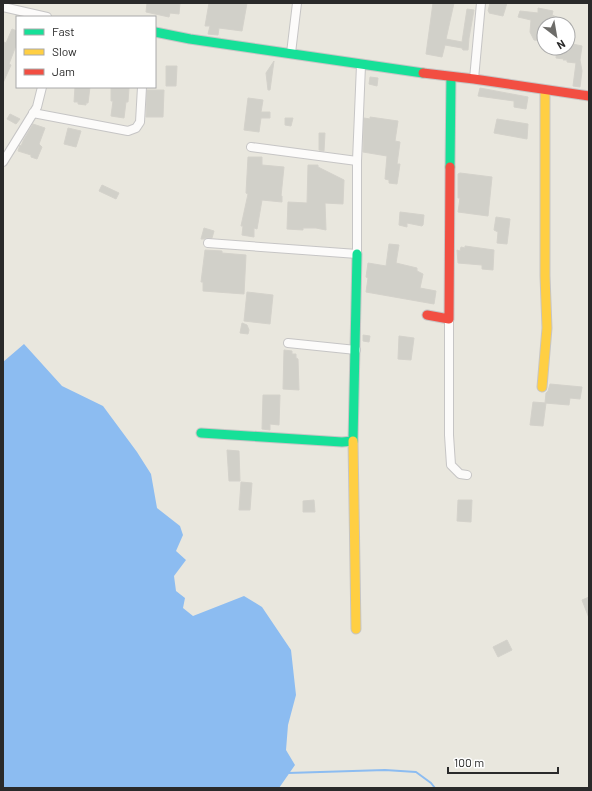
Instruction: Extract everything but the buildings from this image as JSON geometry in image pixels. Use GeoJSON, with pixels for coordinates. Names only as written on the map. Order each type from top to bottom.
{"type":"FeatureCollection","features":[{"type":"Feature","properties":{"kind":"street"},"geometry":{"type":"LineString","coordinates":[[291,53],[297,3]]}},
{"type":"Feature","properties":{"kind":"street"},"geometry":{"type":"LineString","coordinates":[[474,79],[481,3]]}},
{"type":"Feature","properties":{"kind":"street"},"geometry":{"type":"LineString","coordinates":[[3,7],[43,16]]}},
{"type":"Feature","properties":{"kind":"street"},"geometry":{"type":"LineString","coordinates":[[156,32],[190,40],[589,96]]}},
{"type":"Feature","properties":{"kind":"street"},"geometry":{"type":"LineString","coordinates":[[356,629],[353,441],[356,350],[357,161],[361,65]]}},
{"type":"Feature","properties":{"kind":"street"},"geometry":{"type":"LineString","coordinates":[[451,77],[449,435],[451,465],[460,474],[467,476]]}},
{"type":"Feature","properties":{"kind":"street"},"geometry":{"type":"LineString","coordinates":[[3,162],[37,107],[42,88]]}},
{"type":"Feature","properties":{"kind":"street"},"geometry":{"type":"LineString","coordinates":[[33,113],[128,131],[136,128],[140,122],[142,88]]}},
{"type":"Feature","properties":{"kind":"street"},"geometry":{"type":"LineString","coordinates":[[542,387],[547,328],[545,276],[545,90]]}},
{"type":"Feature","properties":{"kind":"street"},"geometry":{"type":"LineString","coordinates":[[251,147],[357,161]]}},
{"type":"Feature","properties":{"kind":"street"},"geometry":{"type":"LineString","coordinates":[[208,243],[357,254]]}},
{"type":"Feature","properties":{"kind":"street"},"geometry":{"type":"LineString","coordinates":[[427,315],[449,319]]}},
{"type":"Feature","properties":{"kind":"street"},"geometry":{"type":"LineString","coordinates":[[288,343],[356,350]]}},
{"type":"Feature","properties":{"kind":"street"},"geometry":{"type":"LineString","coordinates":[[201,432],[342,442],[353,441]]}},
{"type":"Feature","properties":{"kind":"water"},"geometry":{"type":"Polygon","coordinates":[[[24,344],[62,386],[103,406],[137,452],[151,474],[157,508],[180,526],[183,535],[176,551],[186,560],[174,576],[176,591],[185,598],[183,608],[193,616],[244,596],[262,607],[291,650],[296,695],[288,725],[286,750],[295,765],[279,788],[3,788],[3,362],[24,344]]]}},
{"type":"Feature","properties":{"kind":"waterway"},"geometry":{"type":"LineString","coordinates":[[288,773],[385,770],[416,772],[431,783],[435,788]]}},
{"type":"Feature","properties":{"kind":"traffic: fast"},"geometry":{"type":"LineString","coordinates":[[156,32],[190,39],[423,73]]}},
{"type":"Feature","properties":{"kind":"traffic: fast"},"geometry":{"type":"LineString","coordinates":[[450,167],[451,77]]}},
{"type":"Feature","properties":{"kind":"traffic: fast"},"geometry":{"type":"LineString","coordinates":[[201,433],[342,442],[353,441],[357,254]]}},
{"type":"Feature","properties":{"kind":"traffic: slow"},"geometry":{"type":"LineString","coordinates":[[542,387],[547,328],[545,276],[545,90]]}},
{"type":"Feature","properties":{"kind":"traffic: slow"},"geometry":{"type":"LineString","coordinates":[[353,441],[356,629]]}},
{"type":"Feature","properties":{"kind":"traffic: jam"},"geometry":{"type":"LineString","coordinates":[[423,73],[589,96]]}},
{"type":"Feature","properties":{"kind":"traffic: jam"},"geometry":{"type":"LineString","coordinates":[[427,315],[449,319],[450,167]]}}]}
